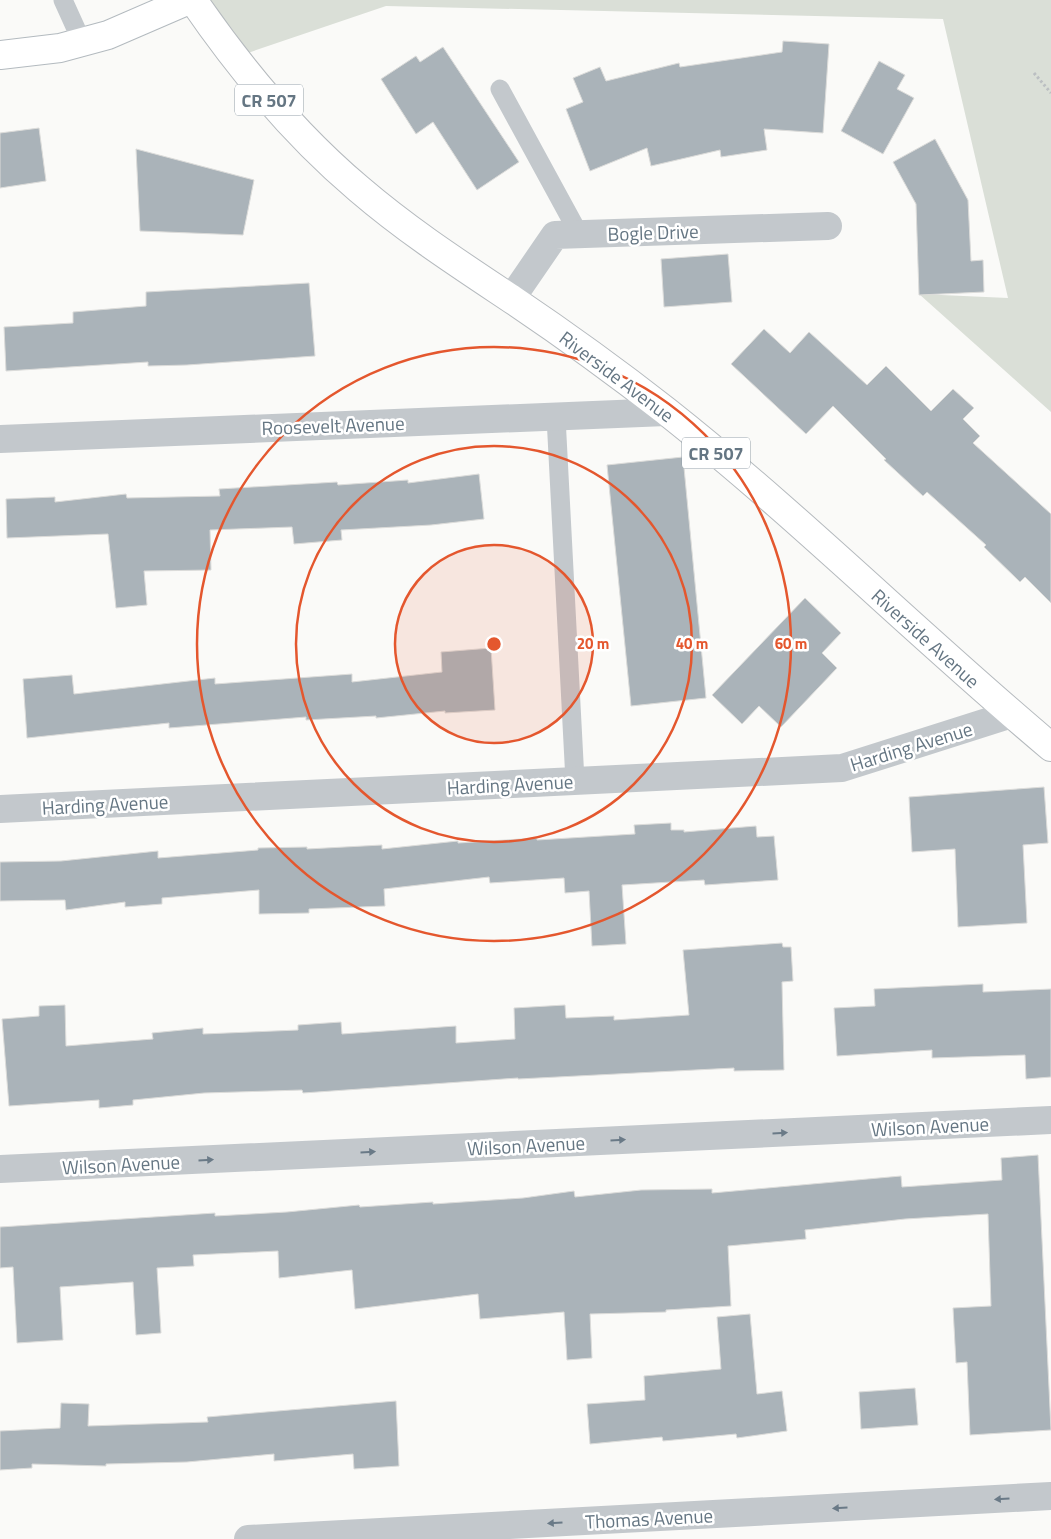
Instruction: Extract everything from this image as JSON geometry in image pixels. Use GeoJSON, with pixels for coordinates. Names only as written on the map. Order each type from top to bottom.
{"type":"FeatureCollection","features":[{"type":"Feature","properties":{"kind":"main road"},"geometry":{"type":"LineString","coordinates":[[0,55],[60,48],[108,35],[189,0]]}},
{"type":"Feature","properties":{"kind":"main road","name":"Riverside Avenue"},"geometry":{"type":"LineString","coordinates":[[193,0],[233,58],[294,129],[358,189],[434,249],[572,341],[666,412],[739,472],[1051,748]]}},
{"type":"Feature","properties":{"kind":"street","name":"Bogle Drive"},"geometry":{"type":"LineString","coordinates":[[511,299],[555,235],[828,226]]}},
{"type":"Feature","properties":{"kind":"street","name":"Roosevelt Avenue"},"geometry":{"type":"LineString","coordinates":[[0,439],[666,412]]}},
{"type":"Feature","properties":{"kind":"street","name":"Harding Avenue"},"geometry":{"type":"LineString","coordinates":[[0,809],[842,768],[1012,714]]}},
{"type":"Feature","properties":{"kind":"street","name":"Wilson Avenue"},"geometry":{"type":"LineString","coordinates":[[0,1169],[1051,1120]]}},
{"type":"Feature","properties":{"kind":"street","name":"Thomas Avenue"},"geometry":{"type":"LineString","coordinates":[[248,1539],[676,1528],[1051,1496]]}},
{"type":"Feature","properties":{"kind":"lane"},"geometry":{"type":"LineString","coordinates":[[63,0],[82,42]]}},
{"type":"Feature","properties":{"kind":"lane"},"geometry":{"type":"LineString","coordinates":[[500,89],[579,234]]}},
{"type":"Feature","properties":{"kind":"lane"},"geometry":{"type":"LineString","coordinates":[[556,416],[575,781]]}},
{"type":"Feature","properties":{"kind":"path"},"geometry":{"type":"LineString","coordinates":[[1034,73],[1051,93]]}},
{"type":"Feature","properties":{"kind":"shaded area"},"geometry":{"type":"Polygon","coordinates":[[[193,0],[1051,0],[1051,412],[919,294],[1008,298],[943,19],[386,6],[233,58],[193,0]]]}},
{"type":"Feature","properties":{"kind":"building"},"geometry":{"type":"Polygon","coordinates":[[[783,41],[829,44],[823,133],[764,129],[767,150],[721,157],[720,150],[651,166],[647,148],[590,171],[566,109],[583,102],[573,78],[600,67],[606,81],[679,63],[680,67],[782,52],[783,41]]]}},
{"type":"Feature","properties":{"kind":"building"},"geometry":{"type":"Polygon","coordinates":[[[443,47],[519,162],[477,190],[433,122],[416,134],[381,79],[416,56],[420,62],[443,47]]]}},
{"type":"Feature","properties":{"kind":"building"},"geometry":{"type":"Polygon","coordinates":[[[879,61],[905,75],[897,89],[914,98],[883,154],[841,131],[879,61]]]}},
{"type":"Feature","properties":{"kind":"building"},"geometry":{"type":"Polygon","coordinates":[[[39,128],[46,181],[0,188],[0,133],[39,128]]]}},
{"type":"Feature","properties":{"kind":"building"},"geometry":{"type":"Polygon","coordinates":[[[935,139],[968,200],[971,261],[983,260],[984,292],[919,295],[916,204],[893,162],[935,139]]]}},
{"type":"Feature","properties":{"kind":"building"},"geometry":{"type":"Polygon","coordinates":[[[136,149],[254,180],[243,235],[140,231],[136,149]]]}},
{"type":"Feature","properties":{"kind":"building"},"geometry":{"type":"Polygon","coordinates":[[[728,254],[732,302],[664,307],[661,259],[728,254]]]}},
{"type":"Feature","properties":{"kind":"building"},"geometry":{"type":"Polygon","coordinates":[[[309,283],[315,356],[187,365],[148,366],[148,362],[6,371],[4,327],[73,323],[73,312],[146,306],[146,292],[309,283]]]}},
{"type":"Feature","properties":{"kind":"building"},"geometry":{"type":"Polygon","coordinates":[[[764,329],[790,353],[809,332],[867,385],[886,366],[931,411],[953,389],[974,408],[963,419],[980,436],[973,443],[1051,514],[1051,603],[1025,577],[1020,582],[984,547],[986,545],[927,492],[923,496],[884,460],[886,459],[833,406],[806,434],[731,364],[764,329]]]}},
{"type":"Feature","properties":{"kind":"building"},"geometry":{"type":"Polygon","coordinates":[[[683,457],[706,698],[631,706],[607,465],[683,457]]]}},
{"type":"Feature","properties":{"kind":"building"},"geometry":{"type":"Polygon","coordinates":[[[479,474],[484,519],[431,525],[341,530],[342,540],[294,544],[292,527],[210,530],[211,570],[144,571],[147,605],[116,608],[108,534],[7,538],[6,499],[55,497],[55,502],[126,494],[127,498],[220,496],[219,489],[337,482],[338,485],[408,480],[408,483],[479,474]]]}},
{"type":"Feature","properties":{"kind":"building"},"geometry":{"type":"Polygon","coordinates":[[[805,598],[841,633],[822,653],[837,668],[781,727],[759,706],[742,724],[712,695],[805,598]]]}},
{"type":"Feature","properties":{"kind":"building"},"geometry":{"type":"Polygon","coordinates":[[[491,648],[495,710],[445,713],[445,711],[376,718],[376,716],[306,720],[306,717],[169,728],[169,723],[27,738],[23,679],[72,675],[74,694],[215,678],[215,684],[352,674],[352,682],[442,672],[441,652],[491,648]]]}},
{"type":"Feature","properties":{"kind":"building"},"geometry":{"type":"Polygon","coordinates":[[[1044,787],[1048,843],[1023,845],[1027,923],[958,927],[955,849],[912,852],[909,797],[1044,787]]]}},
{"type":"Feature","properties":{"kind":"building"},"geometry":{"type":"Polygon","coordinates":[[[671,823],[671,830],[684,830],[684,832],[756,826],[757,837],[774,836],[778,880],[705,885],[704,880],[622,885],[626,944],[592,946],[589,891],[565,893],[564,878],[490,883],[489,877],[384,889],[385,906],[309,909],[309,913],[259,914],[259,890],[162,898],[162,904],[125,907],[125,902],[66,910],[65,900],[0,901],[0,862],[61,861],[158,851],[158,858],[258,850],[258,848],[307,847],[307,849],[382,845],[382,849],[458,841],[458,843],[537,838],[537,840],[635,834],[634,825],[671,823]]]}},
{"type":"Feature","properties":{"kind":"building"},"geometry":{"type":"Polygon","coordinates":[[[782,943],[783,947],[791,947],[793,981],[782,982],[784,1070],[734,1071],[734,1068],[518,1078],[303,1093],[302,1090],[204,1093],[133,1100],[133,1105],[99,1108],[99,1100],[9,1106],[2,1019],[39,1016],[39,1006],[65,1005],[66,1046],[153,1039],[152,1033],[203,1028],[203,1034],[298,1030],[298,1025],[341,1022],[342,1034],[456,1026],[456,1043],[515,1039],[514,1008],[565,1005],[566,1018],[614,1016],[614,1020],[689,1015],[683,950],[782,943]]]}},
{"type":"Feature","properties":{"kind":"building"},"geometry":{"type":"Polygon","coordinates":[[[983,984],[983,992],[1051,989],[1051,1077],[1026,1079],[1025,1055],[932,1058],[932,1050],[837,1056],[834,1008],[875,1006],[874,989],[983,984]]]}},
{"type":"Feature","properties":{"kind":"building"},"geometry":{"type":"Polygon","coordinates":[[[1038,1155],[1051,1430],[970,1435],[967,1362],[956,1363],[953,1308],[991,1306],[988,1214],[905,1219],[805,1230],[806,1239],[728,1246],[731,1306],[666,1310],[666,1312],[590,1314],[592,1358],[567,1360],[564,1312],[480,1319],[478,1294],[355,1309],[352,1270],[279,1278],[278,1251],[193,1255],[194,1266],[157,1268],[161,1333],[136,1335],[133,1282],[60,1287],[63,1340],[17,1343],[13,1267],[0,1268],[0,1227],[215,1213],[215,1216],[287,1212],[359,1205],[360,1207],[433,1202],[433,1204],[523,1198],[574,1191],[575,1197],[641,1190],[712,1189],[712,1193],[901,1176],[902,1187],[1002,1180],[1001,1158],[1038,1155]]]}},
{"type":"Feature","properties":{"kind":"building"},"geometry":{"type":"Polygon","coordinates":[[[750,1314],[757,1394],[782,1391],[787,1431],[737,1438],[736,1434],[663,1441],[662,1437],[590,1444],[587,1404],[645,1400],[644,1376],[721,1369],[717,1317],[750,1314]]]}},
{"type":"Feature","properties":{"kind":"building"},"geometry":{"type":"Polygon","coordinates":[[[915,1388],[918,1425],[861,1429],[859,1392],[915,1388]]]}},
{"type":"Feature","properties":{"kind":"building"},"geometry":{"type":"Polygon","coordinates":[[[396,1401],[399,1466],[354,1469],[353,1454],[274,1461],[274,1454],[187,1462],[106,1464],[106,1466],[32,1464],[32,1468],[0,1470],[0,1431],[60,1428],[61,1403],[89,1404],[88,1426],[208,1422],[207,1417],[396,1401]]]}}]}
